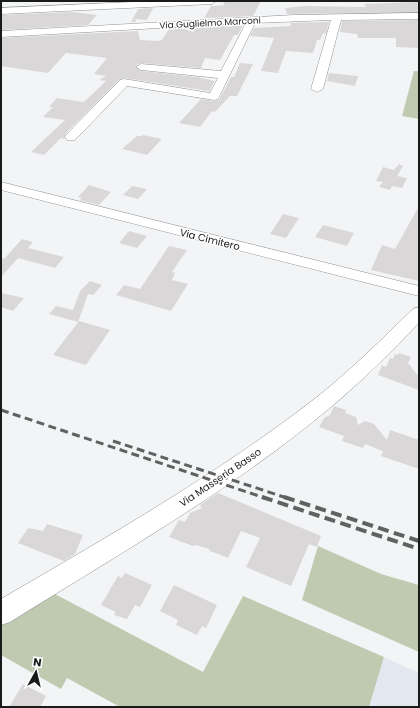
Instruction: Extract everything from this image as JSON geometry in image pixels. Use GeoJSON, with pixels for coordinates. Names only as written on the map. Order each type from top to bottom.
{"type":"FeatureCollection","features":[{"type":"Feature","properties":{"kind":"street"},"geometry":{"type":"LineString","coordinates":[[1,21],[32,1]]}},
{"type":"Feature","properties":{"kind":"street"},"geometry":{"type":"LineString","coordinates":[[1,11],[212,1]]}},
{"type":"Feature","properties":{"kind":"street"},"geometry":{"type":"LineString","coordinates":[[183,24],[184,18],[194,2]]}},
{"type":"Feature","properties":{"kind":"street","name":"Via Guglielmo Marconi"},"geometry":{"type":"LineString","coordinates":[[1,34],[252,20],[419,16]]}},
{"type":"Feature","properties":{"kind":"street"},"geometry":{"type":"LineString","coordinates":[[317,89],[339,17]]}},
{"type":"Feature","properties":{"kind":"street"},"geometry":{"type":"LineString","coordinates":[[72,137],[124,82],[214,97],[252,20]]}},
{"type":"Feature","properties":{"kind":"street"},"geometry":{"type":"LineString","coordinates":[[141,67],[226,75]]}},
{"type":"Feature","properties":{"kind":"street","name":"Via Cimitero"},"geometry":{"type":"LineString","coordinates":[[1,186],[419,291]]}},
{"type":"Feature","properties":{"kind":"street","name":"Via Masseria Basso"},"geometry":{"type":"LineString","coordinates":[[1,613],[141,530],[233,470],[320,406],[387,348],[419,313]]}},
{"type":"Feature","properties":{"kind":"shaded area"},"geometry":{"type":"Polygon","coordinates":[[[384,657],[419,673],[419,707],[369,707],[384,657]]]}},
{"type":"Feature","properties":{"kind":"green space"},"geometry":{"type":"Polygon","coordinates":[[[414,71],[419,71],[419,119],[402,116],[414,71]]]}},
{"type":"Feature","properties":{"kind":"green space"},"geometry":{"type":"Polygon","coordinates":[[[318,546],[381,574],[419,585],[419,652],[302,600],[318,546]]]}},
{"type":"Feature","properties":{"kind":"green space"},"geometry":{"type":"Polygon","coordinates":[[[53,593],[203,672],[243,596],[384,657],[369,707],[120,707],[67,678],[61,689],[1,655],[1,623],[53,593]]]}},
{"type":"Feature","properties":{"kind":"building"},"geometry":{"type":"Polygon","coordinates":[[[261,1],[253,16],[204,18],[211,6],[225,5],[223,2],[261,1]]]}},
{"type":"Feature","properties":{"kind":"building"},"geometry":{"type":"Polygon","coordinates":[[[419,2],[419,12],[287,14],[285,8],[305,6],[366,7],[364,4],[419,2]]]}},
{"type":"Feature","properties":{"kind":"building"},"geometry":{"type":"Polygon","coordinates":[[[153,8],[147,20],[135,19],[136,22],[131,22],[138,9],[153,8]]]}},
{"type":"Feature","properties":{"kind":"building"},"geometry":{"type":"Polygon","coordinates":[[[73,12],[97,15],[88,25],[1,30],[2,15],[73,12]]]}},
{"type":"Feature","properties":{"kind":"building"},"geometry":{"type":"Polygon","coordinates":[[[419,20],[419,48],[396,47],[396,38],[358,38],[357,34],[340,32],[342,21],[419,20]]]}},
{"type":"Feature","properties":{"kind":"building"},"geometry":{"type":"Polygon","coordinates":[[[329,22],[326,34],[323,33],[320,40],[317,40],[313,53],[286,51],[278,73],[261,71],[274,38],[250,36],[254,28],[291,26],[290,23],[329,22]]]}},
{"type":"Feature","properties":{"kind":"building"},"geometry":{"type":"Polygon","coordinates":[[[243,25],[238,35],[234,35],[220,60],[205,58],[201,68],[141,63],[135,66],[141,71],[197,77],[215,81],[209,91],[124,78],[120,79],[66,133],[64,139],[61,138],[44,155],[31,152],[65,120],[43,117],[53,107],[49,107],[57,98],[84,102],[106,81],[99,80],[106,76],[94,74],[107,58],[66,53],[48,73],[1,66],[1,38],[138,31],[140,40],[158,41],[162,40],[169,29],[185,29],[193,32],[199,27],[243,25]]]}},
{"type":"Feature","properties":{"kind":"building"},"geometry":{"type":"Polygon","coordinates":[[[240,63],[253,64],[237,96],[230,96],[215,112],[212,111],[200,127],[179,123],[201,99],[214,101],[219,100],[231,77],[234,77],[240,63]]]}},
{"type":"Feature","properties":{"kind":"building"},"geometry":{"type":"Polygon","coordinates":[[[329,73],[358,76],[355,86],[327,81],[329,73]]]}},
{"type":"Feature","properties":{"kind":"building"},"geometry":{"type":"Polygon","coordinates":[[[143,135],[162,139],[147,155],[122,149],[137,136],[143,135]]]}},
{"type":"Feature","properties":{"kind":"building"},"geometry":{"type":"Polygon","coordinates":[[[399,164],[403,166],[397,176],[407,178],[402,188],[392,186],[390,190],[379,187],[383,182],[376,181],[383,167],[394,170],[399,164]]]}},
{"type":"Feature","properties":{"kind":"building"},"geometry":{"type":"Polygon","coordinates":[[[89,185],[111,192],[99,205],[80,200],[82,198],[78,197],[89,185]]]}},
{"type":"Feature","properties":{"kind":"building"},"geometry":{"type":"Polygon","coordinates":[[[132,186],[147,189],[138,199],[123,195],[132,186]]]}},
{"type":"Feature","properties":{"kind":"building"},"geometry":{"type":"Polygon","coordinates":[[[419,206],[419,281],[371,270],[382,245],[395,249],[419,206]]]}},
{"type":"Feature","properties":{"kind":"building"},"geometry":{"type":"Polygon","coordinates":[[[283,214],[299,218],[286,238],[270,234],[283,214]]]}},
{"type":"Feature","properties":{"kind":"building"},"geometry":{"type":"Polygon","coordinates":[[[323,225],[354,233],[347,246],[315,237],[323,225]]]}},
{"type":"Feature","properties":{"kind":"building"},"geometry":{"type":"Polygon","coordinates":[[[129,231],[147,236],[137,248],[119,243],[129,231]]]}},
{"type":"Feature","properties":{"kind":"building"},"geometry":{"type":"Polygon","coordinates":[[[22,239],[33,242],[28,248],[64,257],[55,268],[18,258],[1,277],[1,258],[4,259],[22,239]]]}},
{"type":"Feature","properties":{"kind":"building"},"geometry":{"type":"Polygon","coordinates":[[[169,246],[187,250],[172,272],[175,273],[172,280],[188,284],[171,311],[116,295],[124,285],[140,289],[169,246]]]}},
{"type":"Feature","properties":{"kind":"building"},"geometry":{"type":"Polygon","coordinates":[[[90,281],[102,285],[93,295],[88,294],[78,322],[49,314],[56,306],[73,310],[80,291],[90,281]]]}},
{"type":"Feature","properties":{"kind":"building"},"geometry":{"type":"Polygon","coordinates":[[[1,293],[24,298],[13,311],[1,307],[1,293]]]}},
{"type":"Feature","properties":{"kind":"building"},"geometry":{"type":"Polygon","coordinates":[[[79,321],[110,330],[86,365],[53,355],[79,321]]]}},
{"type":"Feature","properties":{"kind":"building"},"geometry":{"type":"Polygon","coordinates":[[[399,353],[411,357],[408,363],[419,377],[419,390],[378,375],[382,365],[386,367],[390,358],[393,359],[395,354],[398,355],[399,353]]]}},
{"type":"Feature","properties":{"kind":"building"},"geometry":{"type":"Polygon","coordinates":[[[334,406],[346,410],[345,413],[356,417],[358,425],[365,421],[374,424],[387,440],[390,430],[419,440],[419,469],[381,456],[383,451],[365,444],[363,448],[342,441],[344,436],[319,427],[324,418],[330,415],[334,406]]]}},
{"type":"Feature","properties":{"kind":"building"},"geometry":{"type":"Polygon","coordinates":[[[218,493],[321,536],[317,547],[309,544],[291,586],[246,567],[260,538],[241,531],[228,558],[210,551],[209,549],[196,545],[193,546],[169,537],[179,520],[185,522],[190,513],[202,508],[200,505],[218,493]]]}},
{"type":"Feature","properties":{"kind":"building"},"geometry":{"type":"Polygon","coordinates":[[[47,524],[83,535],[75,554],[64,561],[18,543],[28,528],[43,531],[47,524]]]}},
{"type":"Feature","properties":{"kind":"building"},"geometry":{"type":"Polygon","coordinates":[[[125,573],[152,585],[140,607],[135,605],[127,619],[114,615],[116,612],[101,605],[118,576],[122,578],[125,573]]]}},
{"type":"Feature","properties":{"kind":"building"},"geometry":{"type":"Polygon","coordinates":[[[174,585],[217,605],[206,628],[202,626],[197,635],[176,625],[178,620],[160,611],[174,585]]]}},
{"type":"Feature","properties":{"kind":"building"},"geometry":{"type":"Polygon","coordinates":[[[23,684],[46,696],[40,707],[9,707],[23,684]]]}},
{"type":"Feature","properties":{"kind":"railway"},"geometry":{"type":"LineString","coordinates":[[1,410],[262,497]]}},
{"type":"Feature","properties":{"kind":"railway"},"geometry":{"type":"LineString","coordinates":[[113,441],[287,498]]}},
{"type":"Feature","properties":{"kind":"railway"},"geometry":{"type":"LineString","coordinates":[[262,497],[419,549]]}},
{"type":"Feature","properties":{"kind":"railway"},"geometry":{"type":"LineString","coordinates":[[284,497],[419,541]]}}]}
